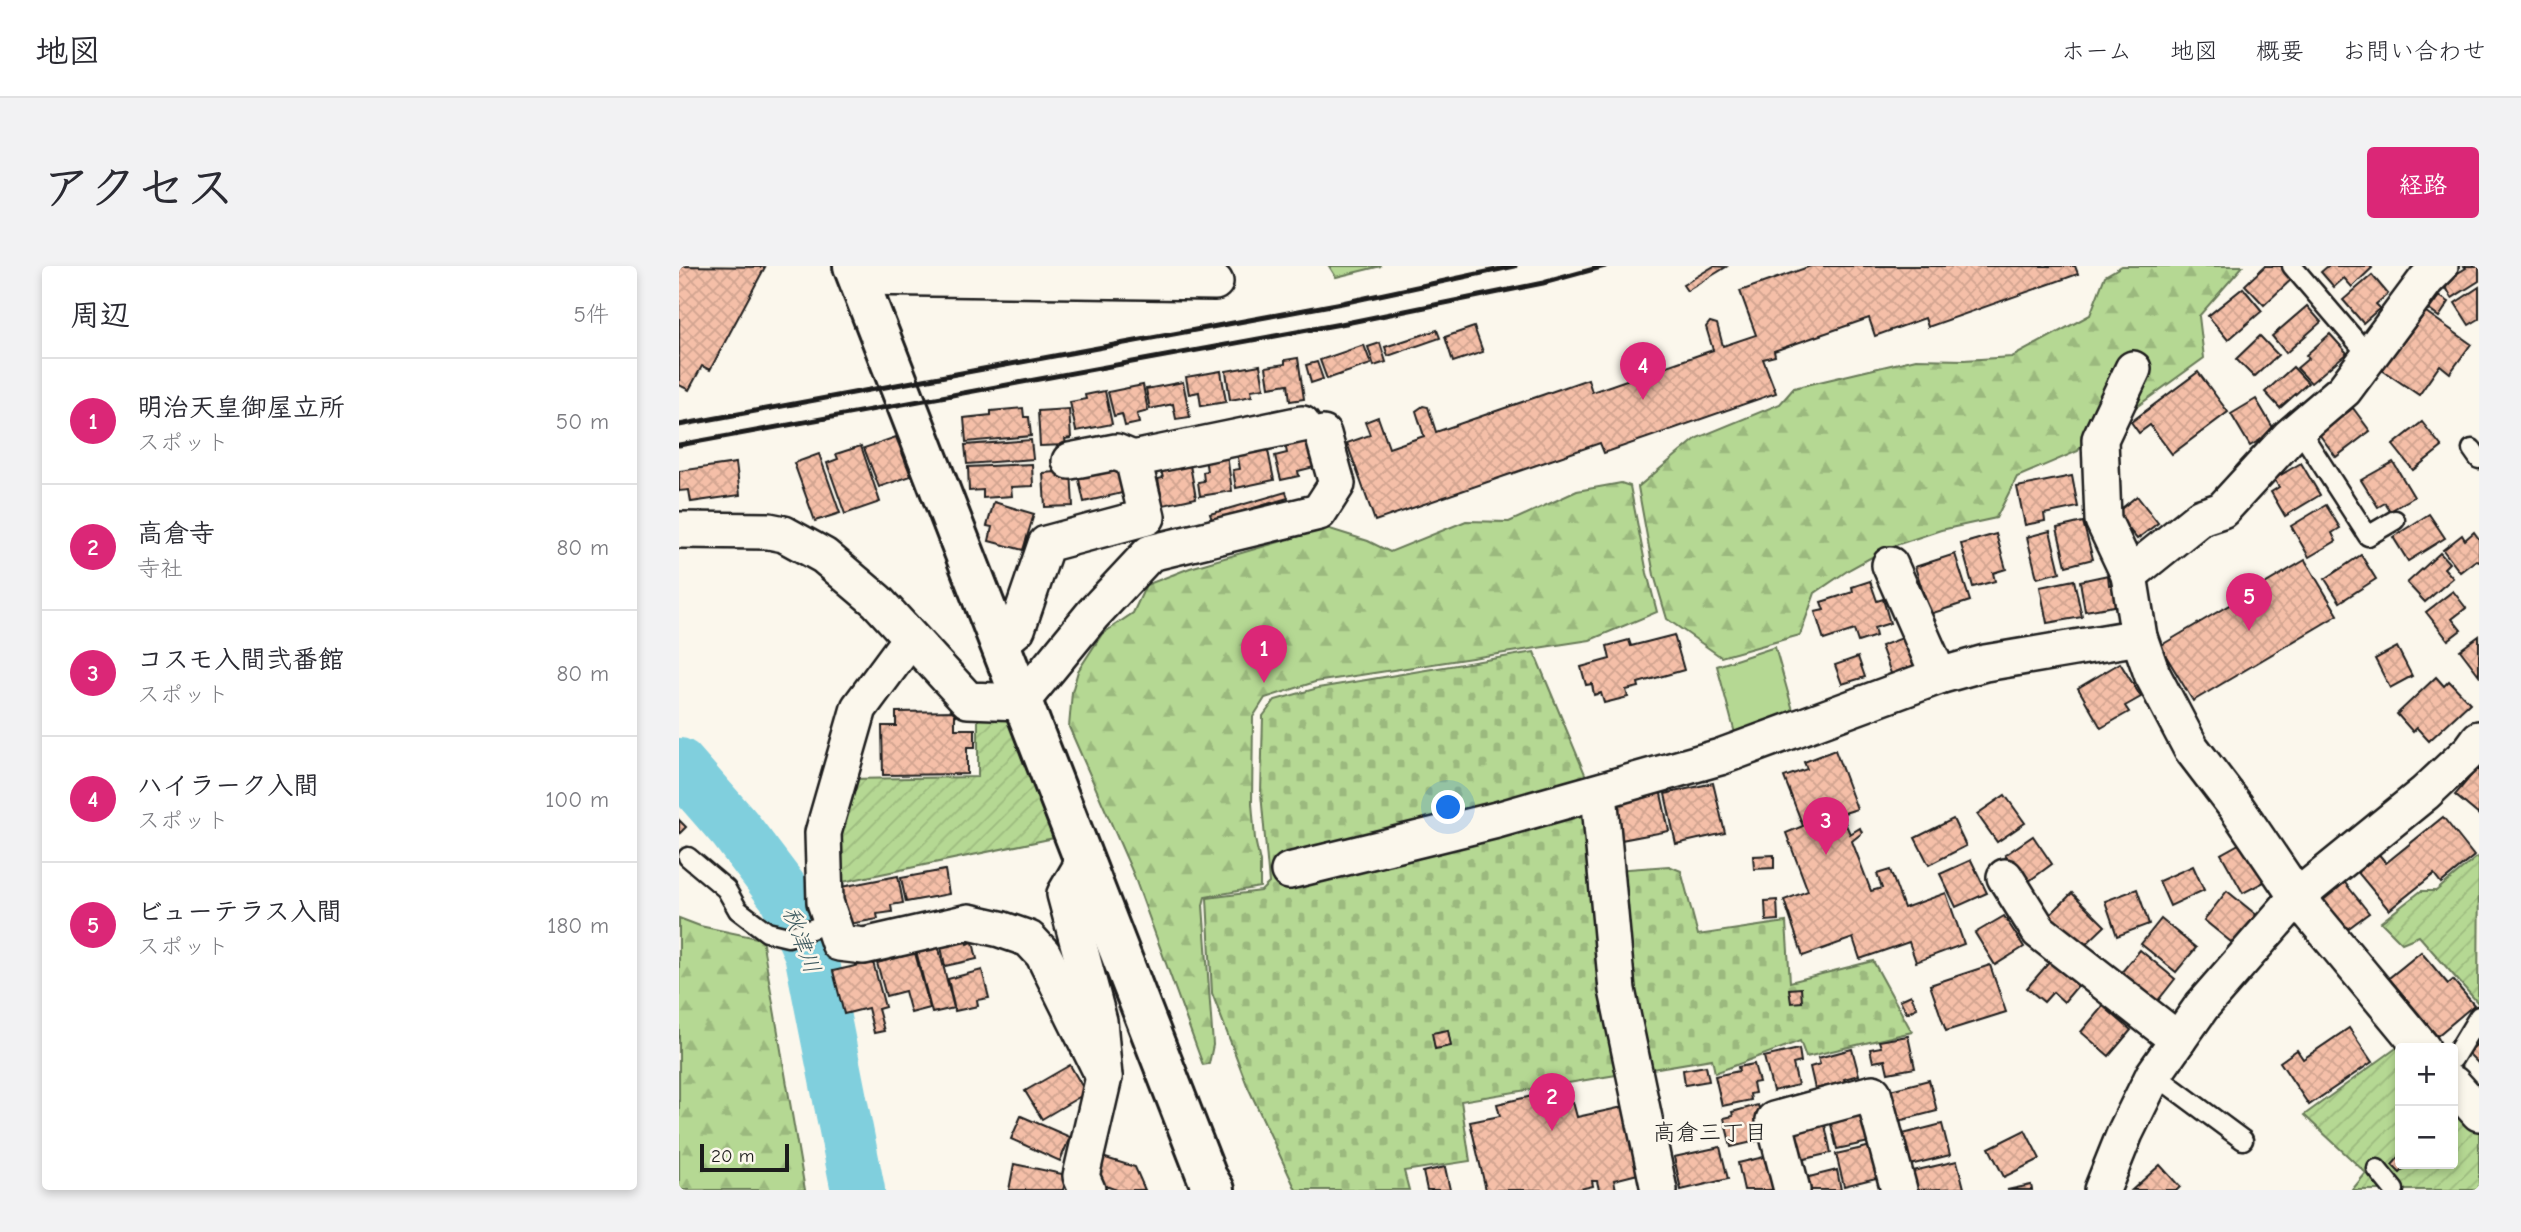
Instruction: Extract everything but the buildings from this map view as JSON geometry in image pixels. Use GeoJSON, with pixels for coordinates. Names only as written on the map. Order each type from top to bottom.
{"type":"FeatureCollection","features":[{"type":"Feature","properties":{"kind":"street"},"geometry":{"type":"LineString","coordinates":[[2129,575],[2201,517],[2222,510],[2299,429],[2344,390],[2426,280],[2440,266]]}},
{"type":"Feature","properties":{"kind":"street"},"geometry":{"type":"LineString","coordinates":[[1215,282],[1073,273],[855,272],[1207,1177],[1216,1190]]}},
{"type":"Feature","properties":{"kind":"street"},"geometry":{"type":"LineString","coordinates":[[2133,369],[2100,439],[2103,520],[2129,575],[2139,637],[2152,674],[2191,748],[2236,807],[2297,897],[2418,1043]]}},
{"type":"Feature","properties":{"kind":"street"},"geometry":{"type":"LineString","coordinates":[[1021,702],[1093,614],[1150,553],[1319,512],[1337,484],[1312,429],[1133,459],[1116,452],[1070,461]]}},
{"type":"Feature","properties":{"kind":"street"},"geometry":{"type":"LineString","coordinates":[[1000,643],[1017,629],[1046,544],[1147,517],[1133,459]]}},
{"type":"Feature","properties":{"kind":"street"},"geometry":{"type":"LineString","coordinates":[[679,530],[769,531],[784,534],[824,556],[846,573],[877,601],[968,700],[1021,702]]}},
{"type":"Feature","properties":{"kind":"street"},"geometry":{"type":"LineString","coordinates":[[1890,565],[1939,676]]}},
{"type":"Feature","properties":{"kind":"street"},"geometry":{"type":"LineString","coordinates":[[1289,871],[1599,793],[1720,757],[1939,676],[1985,663],[2139,637]]}},
{"type":"Feature","properties":{"kind":"street"},"geometry":{"type":"LineString","coordinates":[[910,639],[859,708],[823,833],[825,902],[839,943],[864,946],[969,922],[1029,939],[1043,954],[1104,1077]]}},
{"type":"Feature","properties":{"kind":"street"},"geometry":{"type":"LineString","coordinates":[[2102,1190],[2125,1133],[2154,1074],[2202,1006],[2297,897],[2425,793],[2479,740]]}},
{"type":"Feature","properties":{"kind":"street"},"geometry":{"type":"LineString","coordinates":[[1599,793],[1617,990],[1659,1190]]}},
{"type":"Feature","properties":{"kind":"street"},"geometry":{"type":"LineString","coordinates":[[1085,860],[1065,894],[1099,1021],[1104,1077],[1081,1175],[1087,1190]]}},
{"type":"Feature","properties":{"kind":"street"},"geometry":{"type":"LineString","coordinates":[[2005,877],[2039,931],[2178,1040]]}},
{"type":"Feature","properties":{"kind":"street"},"geometry":{"type":"LineString","coordinates":[[2458,1090],[2479,1113]]}},
{"type":"Feature","properties":{"kind":"street"},"geometry":{"type":"LineString","coordinates":[[1792,1190],[1774,1120],[1873,1093],[1899,1190]]}},
{"type":"Feature","properties":{"kind":"lane"},"geometry":{"type":"LineString","coordinates":[[2291,266],[2369,356]]}},
{"type":"Feature","properties":{"kind":"lane"},"geometry":{"type":"LineString","coordinates":[[2299,429],[2368,536],[2395,520]]}},
{"type":"Feature","properties":{"kind":"lane"},"geometry":{"type":"LineString","coordinates":[[688,857],[726,888],[738,910],[767,932],[788,937],[831,922]]}},
{"type":"Feature","properties":{"kind":"lane"},"geometry":{"type":"LineString","coordinates":[[2458,1051],[2479,1016]]}},
{"type":"Feature","properties":{"kind":"lane"},"geometry":{"type":"LineString","coordinates":[[2154,1074],[2243,1140]]}},
{"type":"Feature","properties":{"kind":"lane"},"geometry":{"type":"LineString","coordinates":[[2377,1169],[2394,1190]]}},
{"type":"Feature","properties":{"kind":"green space"},"geometry":{"type":"Polygon","coordinates":[[[1329,266],[1381,266],[1336,277],[1329,266]]]}},
{"type":"Feature","properties":{"kind":"green space"},"geometry":{"type":"Polygon","coordinates":[[[2122,266],[2243,266],[2199,316],[2204,358],[2132,410],[2092,424],[2078,451],[2017,477],[1996,518],[1941,530],[1890,547],[1850,569],[1815,593],[1800,635],[1721,657],[1667,619],[1654,575],[1638,487],[1697,438],[1780,404],[1794,388],[1916,359],[2012,357],[2090,315],[2105,276],[2122,266]]]}},
{"type":"Feature","properties":{"kind":"green space"},"geometry":{"type":"Polygon","coordinates":[[[1621,483],[1630,486],[1657,612],[1590,640],[1315,682],[1265,698],[1253,717],[1252,803],[1260,862],[1260,887],[1205,897],[1203,905],[1213,1045],[1209,1064],[1203,1065],[1133,873],[1069,727],[1072,692],[1078,671],[1102,634],[1133,613],[1146,585],[1190,568],[1327,528],[1368,541],[1390,552],[1466,521],[1509,522],[1577,491],[1621,483]]]}},
{"type":"Feature","properties":{"kind":"green space"},"geometry":{"type":"Polygon","coordinates":[[[1775,647],[1796,721],[1737,741],[1717,666],[1775,647]]]}},
{"type":"Feature","properties":{"kind":"green space"},"geometry":{"type":"Polygon","coordinates":[[[1534,652],[1590,786],[1615,870],[1669,866],[1681,871],[1698,935],[1786,922],[1790,982],[1873,961],[1912,1032],[1806,1057],[1800,1041],[1715,1073],[1712,1059],[1461,1101],[1470,1161],[1404,1171],[1409,1190],[1296,1190],[1247,1085],[1212,993],[1207,898],[1261,891],[1269,883],[1261,793],[1263,716],[1275,700],[1318,688],[1534,652]]]}},
{"type":"Feature","properties":{"kind":"green space"},"geometry":{"type":"Polygon","coordinates":[[[978,712],[1011,714],[1059,837],[833,884],[847,779],[978,777],[978,712]]]}},
{"type":"Feature","properties":{"kind":"green space"},"geometry":{"type":"Polygon","coordinates":[[[2477,857],[2478,1003],[2419,936],[2402,943],[2381,922],[2421,891],[2436,891],[2477,857]]]}},
{"type":"Feature","properties":{"kind":"green space"},"geometry":{"type":"Polygon","coordinates":[[[679,918],[700,926],[762,939],[805,1190],[679,1190],[679,918]]]}},
{"type":"Feature","properties":{"kind":"green space"},"geometry":{"type":"Polygon","coordinates":[[[2395,1049],[2395,1169],[2458,1169],[2458,1101],[2479,1125],[2479,1190],[2352,1190],[2366,1173],[2304,1115],[2395,1049]]]}},
{"type":"Feature","properties":{"kind":"waterway","name":"秋津川"},"geometry":{"type":"LineString","coordinates":[[679,765],[735,829],[785,895],[811,953],[858,1190]]}},
{"type":"Feature","properties":{"kind":"railway"},"geometry":{"type":"LineString","coordinates":[[679,425],[1342,303],[1515,266]]}},
{"type":"Feature","properties":{"kind":"railway"},"geometry":{"type":"LineString","coordinates":[[679,445],[1346,323],[1543,283],[1605,266]]}},
{"type":"Feature","properties":{"kind":"place","name":"ハイラーク入間"},"geometry":{"type":"Point","coordinates":[1643,400]}},
{"type":"Feature","properties":{"kind":"place","name":"ビューテラス入間"},"geometry":{"type":"Point","coordinates":[2249,631]}},
{"type":"Feature","properties":{"kind":"place","name":"明治天皇御屋立所"},"geometry":{"type":"Point","coordinates":[1264,683]}},
{"type":"Feature","properties":{"kind":"place","name":"コスモ入間弐番館"},"geometry":{"type":"Point","coordinates":[1826,855]}},
{"type":"Feature","properties":{"kind":"place","name":"高倉寺"},"geometry":{"type":"Point","coordinates":[1552,1131]}},
{"type":"Feature","properties":{"kind":"district","name":"高倉三丁目"},"geometry":{"type":"Point","coordinates":[1710,1132]}}]}
